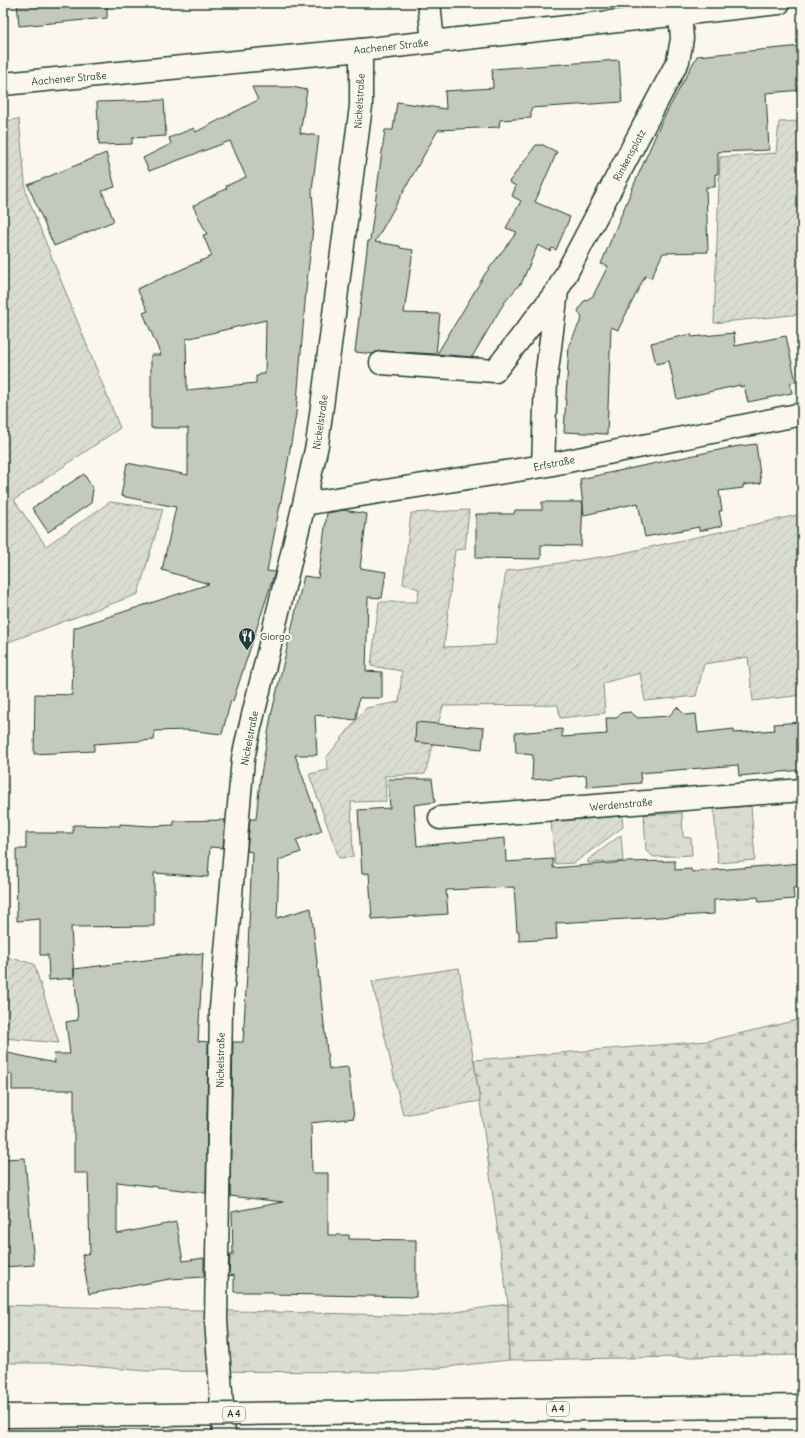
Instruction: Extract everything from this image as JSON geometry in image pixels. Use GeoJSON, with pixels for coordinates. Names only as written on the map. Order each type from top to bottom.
{"type":"FeatureCollection","features":[{"type":"Feature","properties":{"kind":"main road"},"geometry":{"type":"LineString","coordinates":[[429,3],[433,42]]}},
{"type":"Feature","properties":{"kind":"main road","name":"Aachener Straße"},"geometry":{"type":"LineString","coordinates":[[3,84],[361,50],[779,3]]}},
{"type":"Feature","properties":{"kind":"main road","name":"Rinkensplatz"},"geometry":{"type":"LineString","coordinates":[[381,362],[495,371],[557,291],[678,61],[682,39],[680,14]]}},
{"type":"Feature","properties":{"kind":"main road","name":"Nickelstraße"},"geometry":{"type":"LineString","coordinates":[[224,1435],[216,1320],[221,1008],[246,746],[317,445],[361,106],[361,50]]}},
{"type":"Feature","properties":{"kind":"main road","name":"Rinkensplatz"},"geometry":{"type":"LineString","coordinates":[[543,466],[546,379],[557,291]]}},
{"type":"Feature","properties":{"kind":"main road","name":"Erfstraße"},"geometry":{"type":"LineString","coordinates":[[304,504],[543,466],[802,414]]}},
{"type":"Feature","properties":{"kind":"main road","name":"Werdenstraße"},"geometry":{"type":"LineString","coordinates":[[440,818],[802,790]]}},
{"type":"Feature","properties":{"kind":"main road","name":"A 4"},"geometry":{"type":"LineString","coordinates":[[3,1416],[802,1406]]}},
{"type":"Feature","properties":{"kind":"green space"},"geometry":{"type":"Polygon","coordinates":[[[19,119],[26,193],[120,428],[14,500],[46,546],[110,502],[163,509],[138,594],[3,644],[3,121],[19,119]]]}},
{"type":"Feature","properties":{"kind":"green space"},"geometry":{"type":"Polygon","coordinates":[[[802,121],[802,314],[714,323],[720,157],[776,153],[779,122],[802,121]]]}},
{"type":"Feature","properties":{"kind":"green space"},"geometry":{"type":"Polygon","coordinates":[[[469,510],[465,549],[455,550],[444,647],[495,645],[506,571],[614,555],[802,514],[802,695],[753,701],[748,657],[704,664],[696,696],[645,701],[640,673],[603,683],[605,713],[560,718],[558,705],[443,706],[425,774],[385,776],[386,801],[351,802],[353,857],[339,858],[309,774],[328,770],[326,758],[366,708],[399,702],[402,671],[371,666],[379,602],[417,602],[419,589],[403,584],[411,513],[469,510]]]}},
{"type":"Feature","properties":{"kind":"green space"},"geometry":{"type":"Polygon","coordinates":[[[3,644],[6,787],[3,804],[3,644]]]}},
{"type":"Feature","properties":{"kind":"green space"},"geometry":{"type":"Polygon","coordinates":[[[751,806],[755,860],[718,863],[714,809],[751,806]]]}},
{"type":"Feature","properties":{"kind":"green space"},"geometry":{"type":"Polygon","coordinates":[[[682,813],[683,837],[691,838],[692,855],[654,857],[646,851],[644,815],[682,813]]]}},
{"type":"Feature","properties":{"kind":"green space"},"geometry":{"type":"Polygon","coordinates":[[[622,816],[623,827],[574,863],[555,864],[551,822],[622,816]]]}},
{"type":"Feature","properties":{"kind":"green space"},"geometry":{"type":"Polygon","coordinates":[[[621,835],[623,861],[588,863],[588,860],[621,835]]]}},
{"type":"Feature","properties":{"kind":"green space"},"geometry":{"type":"Polygon","coordinates":[[[3,956],[34,964],[59,1043],[3,1038],[3,956]]]}},
{"type":"Feature","properties":{"kind":"green space"},"geometry":{"type":"Polygon","coordinates":[[[459,968],[480,1101],[403,1115],[372,981],[459,968]]]}},
{"type":"Feature","properties":{"kind":"green space"},"geometry":{"type":"Polygon","coordinates":[[[802,1019],[802,1355],[509,1360],[508,1304],[474,1060],[708,1041],[802,1019]]]}},
{"type":"Feature","properties":{"kind":"green space"},"geometry":{"type":"Polygon","coordinates":[[[508,1304],[509,1360],[403,1372],[146,1371],[55,1363],[3,1363],[3,1305],[430,1316],[508,1304]]]}},
{"type":"Feature","properties":{"kind":"building"},"geometry":{"type":"Polygon","coordinates":[[[17,3],[107,3],[107,18],[19,26],[17,3]]]}},
{"type":"Feature","properties":{"kind":"building"},"geometry":{"type":"Polygon","coordinates":[[[802,46],[802,90],[766,93],[769,150],[718,152],[718,174],[715,174],[715,187],[706,187],[708,252],[663,253],[651,278],[645,276],[618,330],[611,327],[607,434],[564,432],[569,345],[582,318],[578,311],[583,302],[593,296],[608,266],[601,264],[633,187],[661,123],[697,56],[802,46]]]}},
{"type":"Feature","properties":{"kind":"building"},"geometry":{"type":"Polygon","coordinates":[[[619,60],[622,102],[531,108],[531,118],[500,120],[499,127],[438,130],[375,242],[400,246],[400,248],[413,250],[404,313],[440,314],[436,354],[382,351],[373,354],[355,352],[368,241],[370,241],[385,130],[393,130],[397,102],[446,109],[445,91],[493,88],[492,69],[619,60]]]}},
{"type":"Feature","properties":{"kind":"building"},"geometry":{"type":"Polygon","coordinates":[[[252,87],[292,87],[307,90],[300,133],[319,136],[312,192],[314,219],[306,290],[296,414],[267,571],[275,572],[233,701],[231,700],[222,734],[187,730],[155,731],[154,740],[94,744],[94,751],[34,754],[35,694],[72,695],[74,628],[209,584],[162,570],[176,507],[121,496],[127,463],[188,475],[188,428],[151,428],[151,355],[161,355],[143,313],[148,311],[137,289],[212,256],[203,235],[207,234],[193,206],[227,188],[226,186],[246,177],[230,141],[149,171],[143,158],[171,144],[169,138],[194,128],[196,132],[258,100],[252,87]],[[266,320],[186,339],[187,390],[256,383],[256,376],[265,374],[266,320]]]}},
{"type":"Feature","properties":{"kind":"building"},"geometry":{"type":"Polygon","coordinates":[[[164,100],[166,136],[132,138],[132,144],[99,145],[97,102],[164,100]]]}},
{"type":"Feature","properties":{"kind":"building"},"geometry":{"type":"Polygon","coordinates":[[[536,145],[543,145],[557,152],[535,202],[570,217],[556,250],[552,248],[550,251],[538,245],[521,284],[504,303],[472,357],[437,354],[485,274],[517,232],[506,228],[521,201],[512,196],[516,186],[509,182],[536,145]]]}},
{"type":"Feature","properties":{"kind":"building"},"geometry":{"type":"Polygon","coordinates":[[[106,153],[115,187],[102,191],[114,221],[54,246],[28,185],[106,153]]]}},
{"type":"Feature","properties":{"kind":"building"},"geometry":{"type":"Polygon","coordinates":[[[734,333],[735,346],[786,336],[796,382],[790,383],[792,393],[748,402],[744,386],[740,387],[740,385],[677,399],[669,361],[656,364],[651,343],[691,334],[692,337],[734,333]]]}},
{"type":"Feature","properties":{"kind":"building"},"geometry":{"type":"Polygon","coordinates":[[[756,444],[761,483],[743,485],[743,488],[719,491],[722,511],[719,511],[722,526],[699,531],[699,527],[645,537],[638,503],[584,515],[580,479],[733,447],[756,444]]]}},
{"type":"Feature","properties":{"kind":"building"},"geometry":{"type":"Polygon","coordinates":[[[84,474],[93,489],[91,503],[48,532],[32,508],[84,474]]]}},
{"type":"Feature","properties":{"kind":"building"},"geometry":{"type":"Polygon","coordinates":[[[542,502],[583,502],[581,546],[541,545],[541,559],[476,558],[476,514],[514,514],[515,510],[542,510],[542,502]]]}},
{"type":"Feature","properties":{"kind":"building"},"geometry":{"type":"Polygon","coordinates":[[[344,510],[367,514],[360,568],[386,572],[382,598],[368,597],[366,671],[382,672],[382,698],[359,698],[356,720],[315,715],[317,755],[295,755],[322,831],[296,840],[301,852],[279,860],[277,918],[311,908],[329,1069],[348,1067],[354,1118],[311,1123],[312,1173],[328,1173],[328,1235],[349,1235],[349,1239],[416,1240],[416,1297],[234,1292],[234,1275],[229,1276],[230,1255],[233,1255],[232,1212],[283,1202],[230,1196],[233,1042],[243,1042],[247,973],[252,852],[247,851],[250,819],[256,819],[260,780],[271,716],[304,576],[318,578],[327,513],[344,510]]]}},
{"type":"Feature","properties":{"kind":"building"},"geometry":{"type":"Polygon","coordinates":[[[677,707],[685,715],[696,714],[698,733],[734,729],[734,733],[775,730],[774,724],[802,722],[802,770],[739,776],[738,765],[640,773],[641,783],[587,787],[586,775],[532,780],[533,755],[516,753],[515,733],[562,729],[562,737],[607,734],[606,718],[617,718],[621,713],[630,712],[638,718],[669,716],[677,707]]]}},
{"type":"Feature","properties":{"kind":"building"},"geometry":{"type":"Polygon","coordinates":[[[416,722],[484,728],[482,749],[415,742],[416,722]]]}},
{"type":"Feature","properties":{"kind":"building"},"geometry":{"type":"Polygon","coordinates":[[[388,779],[432,779],[435,802],[414,805],[417,846],[505,838],[506,862],[553,859],[553,868],[625,862],[675,861],[675,870],[691,869],[692,872],[802,863],[802,887],[793,888],[794,899],[759,902],[758,897],[714,900],[714,914],[556,923],[557,939],[519,941],[514,887],[446,890],[448,914],[372,919],[369,873],[362,874],[358,810],[390,808],[388,779]]]}},
{"type":"Feature","properties":{"kind":"building"},"geometry":{"type":"Polygon","coordinates":[[[225,820],[223,848],[210,847],[208,877],[154,873],[154,926],[71,927],[74,978],[49,980],[48,955],[40,955],[40,919],[17,921],[16,849],[26,849],[26,833],[73,833],[73,825],[120,826],[120,824],[150,826],[174,825],[174,821],[225,820]]]}},
{"type":"Feature","properties":{"kind":"building"},"geometry":{"type":"Polygon","coordinates":[[[203,953],[198,1041],[208,1042],[206,1193],[117,1182],[117,1234],[176,1222],[183,1261],[204,1258],[204,1277],[170,1279],[89,1294],[82,1255],[90,1253],[88,1173],[74,1173],[74,1090],[12,1090],[12,1074],[3,1073],[3,1052],[55,1063],[54,1054],[70,1054],[66,1022],[78,1020],[74,969],[203,953]]]}},
{"type":"Feature","properties":{"kind":"building"},"geometry":{"type":"Polygon","coordinates":[[[25,1158],[34,1265],[3,1267],[3,1159],[25,1158]]]}},
{"type":"Feature","properties":{"kind":"place","name":"Giorgo"},"geometry":{"type":"Point","coordinates":[247,651]}}]}
